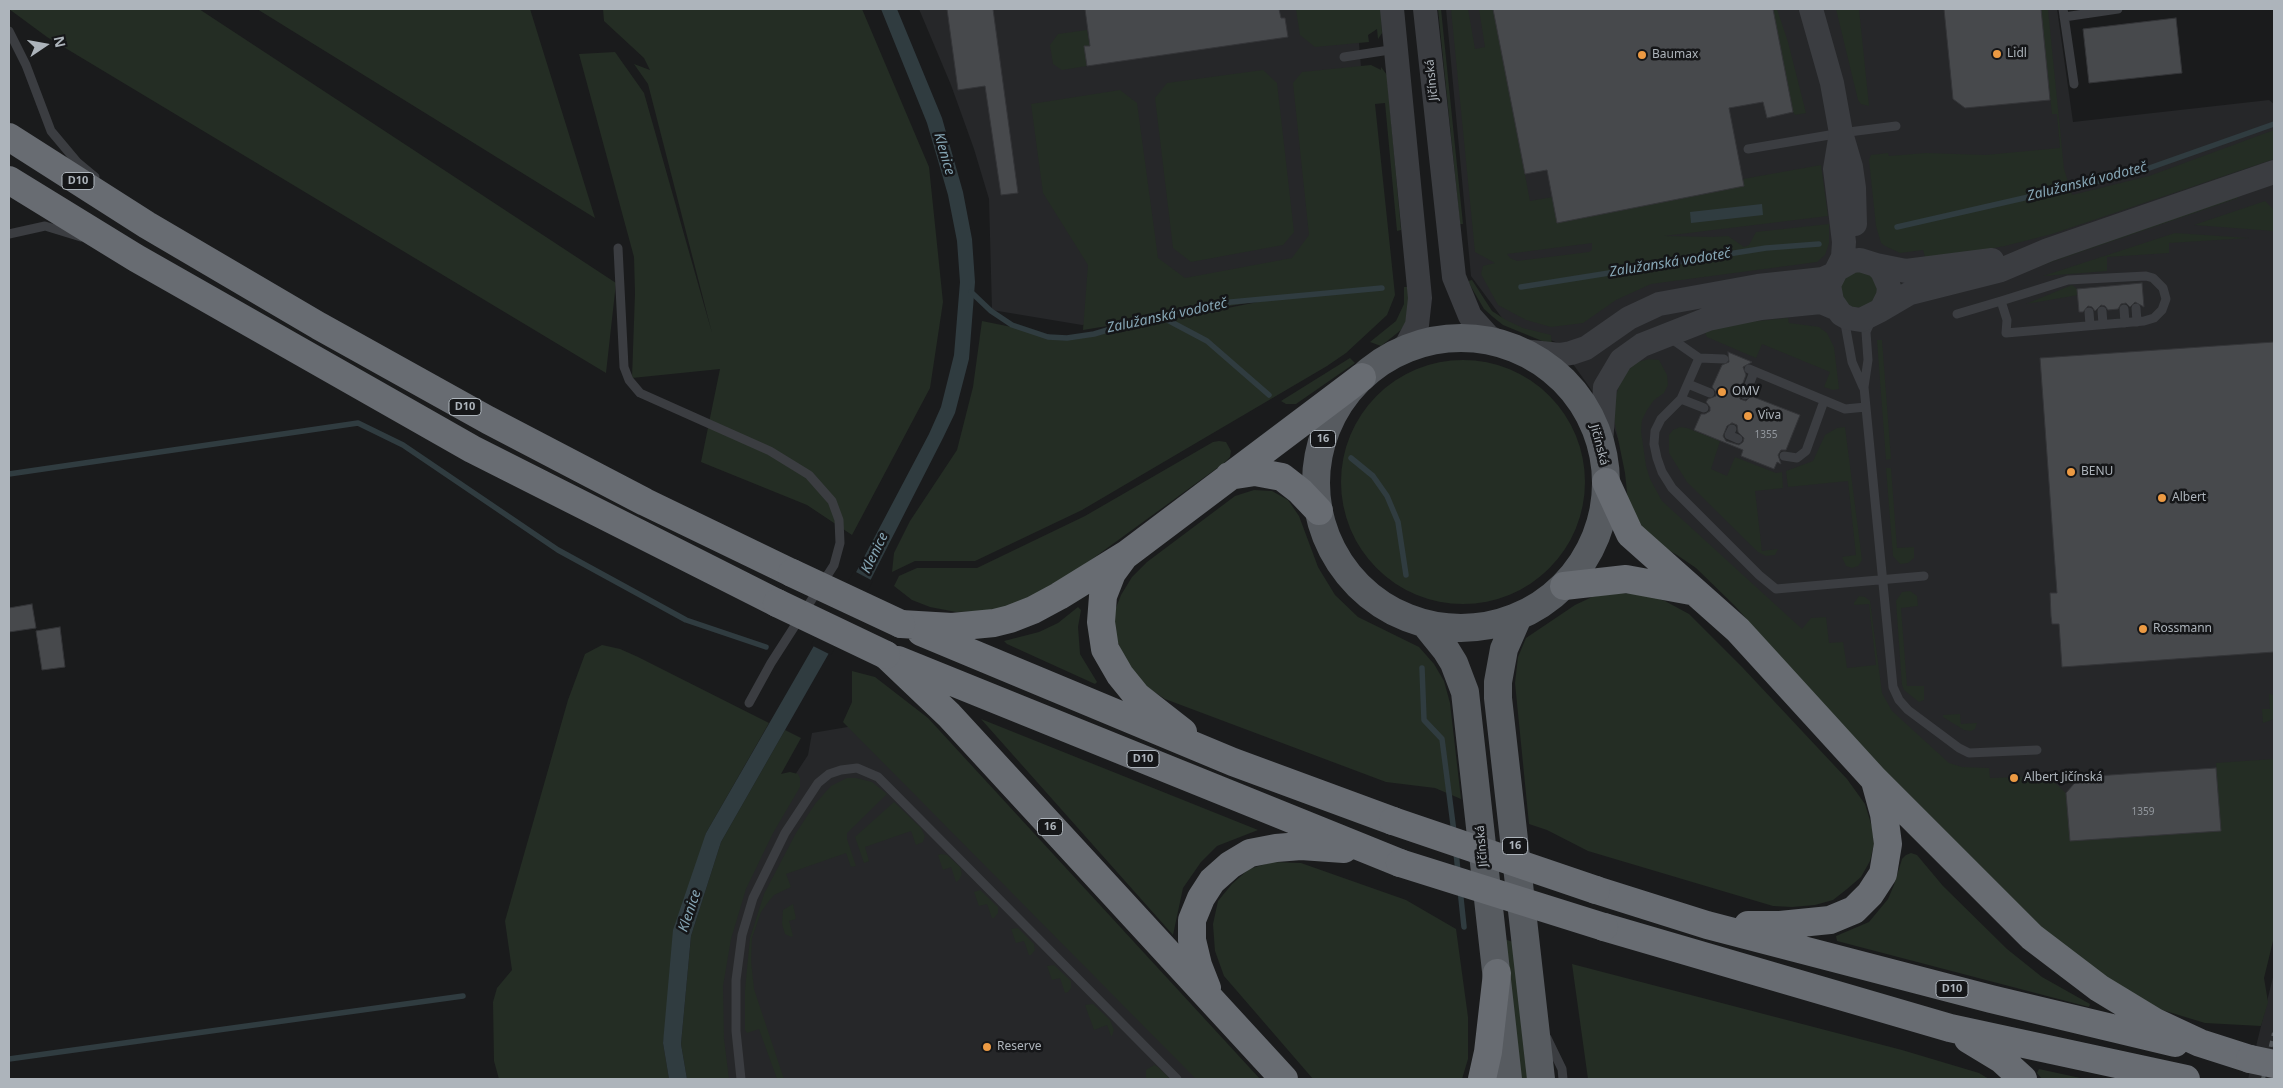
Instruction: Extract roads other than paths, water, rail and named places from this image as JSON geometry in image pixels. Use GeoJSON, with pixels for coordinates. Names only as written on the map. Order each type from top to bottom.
{"type":"FeatureCollection","features":[{"type":"Feature","properties":{"kind":"highway","name":"D10"},"geometry":{"type":"LineString","coordinates":[[9,137],[147,224],[318,326],[488,420],[645,502],[901,624],[1233,762],[1393,821],[1596,890],[1707,924],[1991,999],[2262,1062]]}},
{"type":"Feature","properties":{"kind":"highway","name":"D10"},"geometry":{"type":"LineString","coordinates":[[9,180],[136,258],[472,449],[777,603],[886,655],[1400,863],[1604,927],[1950,1028],[2186,1079]]}},
{"type":"Feature","properties":{"kind":"highway"},"geometry":{"type":"LineString","coordinates":[[901,624],[952,627],[1010,619],[1059,596],[1127,554],[1362,377]]}},
{"type":"Feature","properties":{"kind":"highway"},"geometry":{"type":"LineString","coordinates":[[1229,476],[1255,472],[1282,477],[1300,491],[1319,512]]}},
{"type":"Feature","properties":{"kind":"highway"},"geometry":{"type":"LineString","coordinates":[[1606,482],[1630,534],[1738,630],[1874,779],[2032,937],[2099,988],[2199,1046]]}},
{"type":"Feature","properties":{"kind":"highway"},"geometry":{"type":"LineString","coordinates":[[1127,554],[1112,573],[1103,596],[1101,622],[1105,649],[1120,676],[1137,696],[1180,730],[1233,762]]}},
{"type":"Feature","properties":{"kind":"highway"},"geometry":{"type":"LineString","coordinates":[[1564,586],[1626,579],[1692,591]]}},
{"type":"Feature","properties":{"kind":"highway","name":"16"},"geometry":{"type":"LineString","coordinates":[[886,655],[949,715],[1284,1079]]}},
{"type":"Feature","properties":{"kind":"highway"},"geometry":{"type":"LineString","coordinates":[[1707,924],[1780,925],[1810,923],[1830,920],[1854,910],[1870,894],[1883,874],[1888,844],[1884,814],[1874,779]]}},
{"type":"Feature","properties":{"kind":"highway"},"geometry":{"type":"LineString","coordinates":[[1212,1001],[1198,966],[1192,940],[1192,920],[1200,898],[1212,881],[1230,865],[1250,853],[1300,846],[1351,850],[1400,863]]}},
{"type":"Feature","properties":{"kind":"highway"},"geometry":{"type":"LineString","coordinates":[[1482,1079],[1488,1052],[1497,973]]}},
{"type":"Feature","properties":{"kind":"highway"},"geometry":{"type":"LineString","coordinates":[[1950,1028],[2001,1059],[2023,1079]]}},
{"type":"Feature","properties":{"kind":"main road","name":"Jičínská"},"geometry":{"type":"LineString","coordinates":[[1449,338],[1484,339],[1511,347],[1544,364],[1563,380],[1580,399],[1592,421],[1601,444],[1606,482],[1605,502],[1596,538],[1582,564],[1564,586],[1543,604],[1518,617],[1500,624],[1462,629],[1425,624],[1387,608],[1356,583],[1332,550],[1319,512],[1316,487],[1318,462],[1323,439],[1333,416],[1346,395],[1375,366],[1400,351],[1449,338]]}},
{"type":"Feature","properties":{"kind":"main road","name":"16"},"geometry":{"type":"LineString","coordinates":[[1518,617],[1504,649],[1498,674],[1498,698],[1541,1079]]}},
{"type":"Feature","properties":{"kind":"main road","name":"Jičínská"},"geometry":{"type":"LineString","coordinates":[[1425,624],[1454,663],[1466,692],[1508,1079]]}},
{"type":"Feature","properties":{"kind":"street","name":"Jičínská"},"geometry":{"type":"LineString","coordinates":[[1392,9],[1420,298],[1417,325],[1413,335],[1400,351]]}},
{"type":"Feature","properties":{"kind":"street","name":"Jičínská"},"geometry":{"type":"LineString","coordinates":[[1425,9],[1454,277],[1470,316],[1488,336],[1511,347]]}},
{"type":"Feature","properties":{"kind":"street"},"geometry":{"type":"LineString","coordinates":[[1811,9],[1832,83],[1841,133],[1852,174],[1854,217],[1858,243],[1861,252],[1886,278],[1889,287],[1888,296],[1879,312]]}},
{"type":"Feature","properties":{"kind":"street"},"geometry":{"type":"LineString","coordinates":[[1838,311],[1832,302],[1830,285],[1842,257],[1844,242],[1835,169],[1841,133]]}},
{"type":"Feature","properties":{"kind":"street"},"geometry":{"type":"LineString","coordinates":[[1601,444],[1605,387],[1611,374],[1630,352],[1665,334],[1708,318],[1761,308],[1822,302],[1848,318],[1861,320],[1879,312],[1910,293],[1977,278],[2048,250],[2274,172]]}},
{"type":"Feature","properties":{"kind":"street"},"geometry":{"type":"LineString","coordinates":[[1511,347],[1560,355],[1571,354],[1586,348],[1629,318],[1659,304],[1758,286],[1822,279],[1852,261],[1906,271],[2048,250]]}},
{"type":"Feature","properties":{"kind":"lane"},"geometry":{"type":"LineString","coordinates":[[2074,84],[2064,13],[2118,9]]}},
{"type":"Feature","properties":{"kind":"lane"},"geometry":{"type":"LineString","coordinates":[[9,31],[26,65],[51,131],[78,162],[147,224]]}},
{"type":"Feature","properties":{"kind":"lane"},"geometry":{"type":"LineString","coordinates":[[1344,57],[1396,49]]}},
{"type":"Feature","properties":{"kind":"lane"},"geometry":{"type":"LineString","coordinates":[[1748,149],[1841,133],[1896,126]]}},
{"type":"Feature","properties":{"kind":"lane"},"geometry":{"type":"LineString","coordinates":[[9,234],[45,226],[136,258]]}},
{"type":"Feature","properties":{"kind":"lane"},"geometry":{"type":"LineString","coordinates":[[618,248],[624,367],[629,380],[640,393],[770,450],[809,475],[832,501],[839,520],[840,543],[834,565],[770,663],[749,703]]}},
{"type":"Feature","properties":{"kind":"lane"},"geometry":{"type":"LineString","coordinates":[[1957,314],[2001,300],[2018,296],[2068,280],[2100,283],[2134,280],[2146,276],[2154,278],[2163,288],[2166,299],[2162,310],[2154,318],[2137,322],[2006,333],[2006,320],[2001,300]]}},
{"type":"Feature","properties":{"kind":"lane"},"geometry":{"type":"LineString","coordinates":[[2136,308],[2137,322]]}},
{"type":"Feature","properties":{"kind":"lane"},"geometry":{"type":"LineString","coordinates":[[2124,309],[2125,323]]}},
{"type":"Feature","properties":{"kind":"lane"},"geometry":{"type":"LineString","coordinates":[[1838,311],[1846,325],[1852,362],[1864,387]]}},
{"type":"Feature","properties":{"kind":"lane"},"geometry":{"type":"LineString","coordinates":[[2102,311],[2103,324]]}},
{"type":"Feature","properties":{"kind":"lane"},"geometry":{"type":"LineString","coordinates":[[1879,312],[1866,332],[1868,360],[1864,387],[1893,687],[1899,700],[1959,748],[1969,753],[2037,750]]}},
{"type":"Feature","properties":{"kind":"lane"},"geometry":{"type":"LineString","coordinates":[[2089,312],[2090,325]]}},
{"type":"Feature","properties":{"kind":"lane"},"geometry":{"type":"LineString","coordinates":[[1665,334],[1699,358],[1724,359]]}},
{"type":"Feature","properties":{"kind":"lane"},"geometry":{"type":"LineString","coordinates":[[1699,358],[1681,399],[1661,419],[1655,431],[1654,444],[1662,472],[1672,488],[1759,575],[1776,589],[1924,576]]}},
{"type":"Feature","properties":{"kind":"lane"},"geometry":{"type":"LineString","coordinates":[[1745,395],[1751,371],[1845,409],[1866,407]]}},
{"type":"Feature","properties":{"kind":"lane"},"geometry":{"type":"LineString","coordinates":[[1688,384],[1710,393]]}},
{"type":"Feature","properties":{"kind":"lane"},"geometry":{"type":"LineString","coordinates":[[1681,399],[1704,408]]}},
{"type":"Feature","properties":{"kind":"lane"},"geometry":{"type":"LineString","coordinates":[[1784,456],[1797,458],[1806,451],[1824,401]]}},
{"type":"Feature","properties":{"kind":"lane"},"geometry":{"type":"LineString","coordinates":[[1732,429],[1729,435],[1738,439]]}},
{"type":"Feature","properties":{"kind":"lane"},"geometry":{"type":"LineString","coordinates":[[740,1079],[736,1031],[736,980],[742,935],[753,898],[785,833],[818,783],[829,774],[856,768],[878,777],[1177,1079]]}},
{"type":"Feature","properties":{"kind":"lane"},"geometry":{"type":"LineString","coordinates":[[1534,1014],[1562,1069],[1563,1079]]}},
{"type":"Feature","properties":{"kind":"water","name":"Klenice"},"geometry":{"type":"Polygon","coordinates":[[[881,9],[897,9],[942,118],[963,192],[972,239],[975,282],[969,359],[955,413],[869,583],[721,842],[691,936],[681,1044],[687,1079],[669,1079],[663,1043],[673,930],[706,833],[853,578],[929,434],[941,407],[954,355],[960,282],[957,241],[948,195],[927,123],[881,9]]]}},
{"type":"Feature","properties":{"kind":"water"},"geometry":{"type":"Polygon","coordinates":[[[1762,204],[1763,215],[1691,223],[1690,212],[1762,204]]]}},
{"type":"Feature","properties":{"kind":"waterway","name":"Zalužanská vodoteč"},"geometry":{"type":"LineString","coordinates":[[1897,227],[2138,172],[2274,124]]}},
{"type":"Feature","properties":{"kind":"waterway","name":"Zalužanská vodoteč"},"geometry":{"type":"LineString","coordinates":[[1521,287],[1766,248],[1819,244]]}},
{"type":"Feature","properties":{"kind":"waterway","name":"Zalužanská vodoteč"},"geometry":{"type":"LineString","coordinates":[[971,292],[991,311],[1012,325],[1048,337],[1067,338],[1094,334],[1158,315],[1231,302],[1382,288]]}},
{"type":"Feature","properties":{"kind":"waterway"},"geometry":{"type":"LineString","coordinates":[[1158,315],[1207,341],[1269,395]]}},
{"type":"Feature","properties":{"kind":"waterway"},"geometry":{"type":"LineString","coordinates":[[9,474],[358,423],[403,445],[558,550],[686,620],[766,647]]}},
{"type":"Feature","properties":{"kind":"waterway"},"geometry":{"type":"LineString","coordinates":[[1351,458],[1373,476],[1387,496],[1398,522],[1406,575]]}},
{"type":"Feature","properties":{"kind":"waterway"},"geometry":{"type":"LineString","coordinates":[[1422,668],[1424,720],[1442,739],[1454,832]]}},
{"type":"Feature","properties":{"kind":"waterway"},"geometry":{"type":"LineString","coordinates":[[1456,852],[1458,872]]}},
{"type":"Feature","properties":{"kind":"waterway"},"geometry":{"type":"LineString","coordinates":[[1460,889],[1464,927]]}},
{"type":"Feature","properties":{"kind":"waterway"},"geometry":{"type":"LineString","coordinates":[[9,1059],[463,996]]}},
{"type":"Feature","properties":{"kind":"railway"},"geometry":{"type":"LineString","coordinates":[[2263,1079],[2274,1033]]}},
{"type":"Feature","properties":{"kind":"place","name":"Lidl"},"geometry":{"type":"Point","coordinates":[1997,54]}},
{"type":"Feature","properties":{"kind":"place","name":"Baumax"},"geometry":{"type":"Point","coordinates":[1642,55]}},
{"type":"Feature","properties":{"kind":"place","name":"OMV"},"geometry":{"type":"Point","coordinates":[1722,392]}},
{"type":"Feature","properties":{"kind":"place","name":"Viva"},"geometry":{"type":"Point","coordinates":[1748,416]}},
{"type":"Feature","properties":{"kind":"place","name":"BENU"},"geometry":{"type":"Point","coordinates":[2071,472]}},
{"type":"Feature","properties":{"kind":"place","name":"Albert"},"geometry":{"type":"Point","coordinates":[2162,498]}},
{"type":"Feature","properties":{"kind":"place","name":"Rossmann"},"geometry":{"type":"Point","coordinates":[2143,629]}},
{"type":"Feature","properties":{"kind":"place","name":"Albert Jičínská"},"geometry":{"type":"Point","coordinates":[2014,778]}},
{"type":"Feature","properties":{"kind":"place","name":"Reserve"},"geometry":{"type":"Point","coordinates":[987,1047]}}]}
